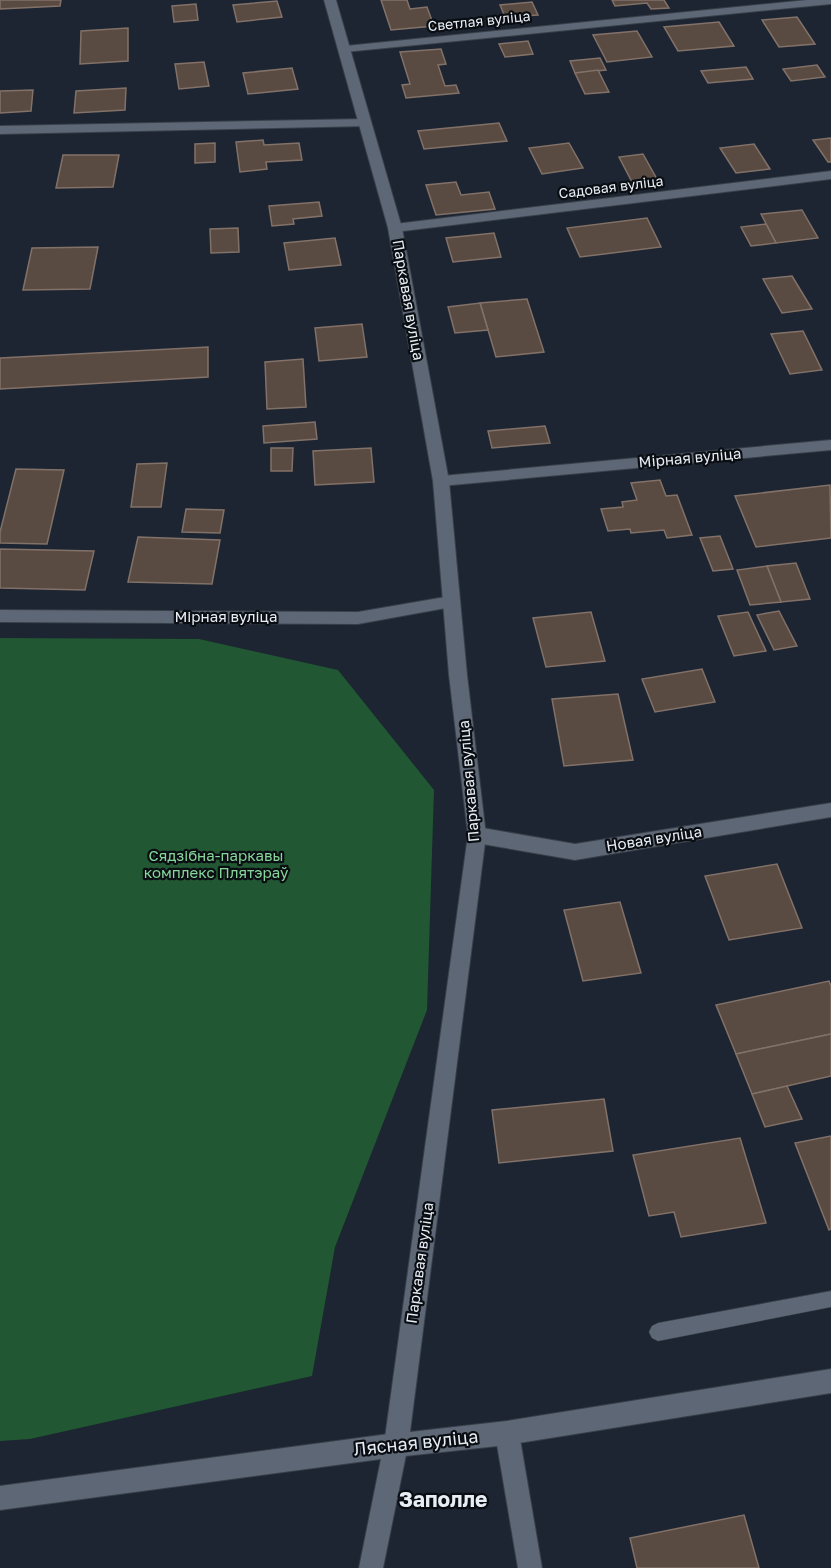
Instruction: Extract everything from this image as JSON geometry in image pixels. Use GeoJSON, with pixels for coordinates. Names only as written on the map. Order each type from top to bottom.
{"type":"FeatureCollection","features":[{"type":"Feature","properties":{"kind":"street","name":"Паркавая вуліца"},"geometry":{"type":"LineString","coordinates":[[330,0],[395,228],[441,481],[451,602],[477,835],[396,1445],[370,1568]]}},
{"type":"Feature","properties":{"kind":"street"},"geometry":{"type":"LineString","coordinates":[[691,0],[700,14]]}},
{"type":"Feature","properties":{"kind":"street","name":"Светлая вуліца"},"geometry":{"type":"LineString","coordinates":[[345,49],[831,1]]}},
{"type":"Feature","properties":{"kind":"street"},"geometry":{"type":"LineString","coordinates":[[0,130],[364,123]]}},
{"type":"Feature","properties":{"kind":"street","name":"Садовая вуліца"},"geometry":{"type":"LineString","coordinates":[[395,228],[831,175]]}},
{"type":"Feature","properties":{"kind":"street","name":"Мірная вуліца"},"geometry":{"type":"LineString","coordinates":[[441,481],[831,445]]}},
{"type":"Feature","properties":{"kind":"street","name":"Мірная вуліца"},"geometry":{"type":"LineString","coordinates":[[0,616],[358,618],[451,602]]}},
{"type":"Feature","properties":{"kind":"street","name":"Новая вуліца"},"geometry":{"type":"LineString","coordinates":[[477,835],[575,852],[831,810]]}},
{"type":"Feature","properties":{"kind":"street","name":"Лясная вуліца"},"geometry":{"type":"LineString","coordinates":[[0,1498],[396,1445],[507,1433],[831,1381]]}},
{"type":"Feature","properties":{"kind":"street"},"geometry":{"type":"LineString","coordinates":[[507,1433],[530,1568]]}},
{"type":"Feature","properties":{"kind":"lane"},"geometry":{"type":"LineString","coordinates":[[658,1332],[831,1299]]}},
{"type":"Feature","properties":{"kind":"green space","name":"Сядзібна-паркавы комплекс Плятэраў"},"geometry":{"type":"Polygon","coordinates":[[[0,638],[199,639],[338,670],[434,790],[427,1010],[335,1247],[312,1376],[30,1439],[0,1441],[0,638]]]}},
{"type":"Feature","properties":{"kind":"building"},"geometry":{"type":"Polygon","coordinates":[[[0,0],[61,0],[60,6],[0,9],[0,0]]]}},
{"type":"Feature","properties":{"kind":"building"},"geometry":{"type":"Polygon","coordinates":[[[381,0],[407,0],[410,9],[427,7],[434,26],[391,30],[381,0]]]}},
{"type":"Feature","properties":{"kind":"building"},"geometry":{"type":"Polygon","coordinates":[[[612,0],[664,0],[669,8],[651,9],[647,3],[615,6],[612,0]]]}},
{"type":"Feature","properties":{"kind":"building"},"geometry":{"type":"Polygon","coordinates":[[[277,1],[282,17],[237,22],[233,5],[277,1]]]}},
{"type":"Feature","properties":{"kind":"building"},"geometry":{"type":"Polygon","coordinates":[[[532,2],[538,15],[505,17],[500,5],[532,2]]]}},
{"type":"Feature","properties":{"kind":"building"},"geometry":{"type":"Polygon","coordinates":[[[196,4],[198,20],[174,22],[172,6],[196,4]]]}},
{"type":"Feature","properties":{"kind":"building"},"geometry":{"type":"Polygon","coordinates":[[[797,17],[815,44],[779,47],[762,20],[797,17]]]}},
{"type":"Feature","properties":{"kind":"building"},"geometry":{"type":"Polygon","coordinates":[[[719,22],[734,46],[678,51],[664,27],[719,22]]]}},
{"type":"Feature","properties":{"kind":"building"},"geometry":{"type":"Polygon","coordinates":[[[128,28],[128,61],[80,64],[81,31],[128,28]]]}},
{"type":"Feature","properties":{"kind":"building"},"geometry":{"type":"Polygon","coordinates":[[[637,31],[652,57],[607,62],[593,35],[637,31]]]}},
{"type":"Feature","properties":{"kind":"building"},"geometry":{"type":"Polygon","coordinates":[[[528,41],[533,54],[505,57],[499,44],[528,41]]]}},
{"type":"Feature","properties":{"kind":"building"},"geometry":{"type":"Polygon","coordinates":[[[441,49],[446,64],[438,65],[445,86],[456,85],[459,93],[406,98],[402,85],[410,84],[400,52],[441,49]]]}},
{"type":"Feature","properties":{"kind":"building"},"geometry":{"type":"Polygon","coordinates":[[[600,58],[606,70],[575,73],[570,61],[600,58]]]}},
{"type":"Feature","properties":{"kind":"building"},"geometry":{"type":"Polygon","coordinates":[[[204,62],[209,86],[179,89],[175,64],[204,62]]]}},
{"type":"Feature","properties":{"kind":"building"},"geometry":{"type":"Polygon","coordinates":[[[817,65],[825,77],[791,81],[783,69],[817,65]]]}},
{"type":"Feature","properties":{"kind":"building"},"geometry":{"type":"Polygon","coordinates":[[[746,67],[753,79],[708,83],[701,71],[746,67]]]}},
{"type":"Feature","properties":{"kind":"building"},"geometry":{"type":"Polygon","coordinates":[[[292,68],[298,89],[248,94],[243,73],[292,68]]]}},
{"type":"Feature","properties":{"kind":"building"},"geometry":{"type":"Polygon","coordinates":[[[598,70],[609,92],[585,94],[575,73],[598,70]]]}},
{"type":"Feature","properties":{"kind":"building"},"geometry":{"type":"Polygon","coordinates":[[[126,88],[125,110],[74,113],[76,91],[126,88]]]}},
{"type":"Feature","properties":{"kind":"building"},"geometry":{"type":"Polygon","coordinates":[[[33,90],[31,111],[0,113],[0,91],[33,90]]]}},
{"type":"Feature","properties":{"kind":"building"},"geometry":{"type":"Polygon","coordinates":[[[499,123],[507,141],[424,149],[418,131],[499,123]]]}},
{"type":"Feature","properties":{"kind":"building"},"geometry":{"type":"Polygon","coordinates":[[[831,138],[831,162],[828,162],[813,140],[831,138]]]}},
{"type":"Feature","properties":{"kind":"building"},"geometry":{"type":"Polygon","coordinates":[[[263,140],[264,145],[299,143],[302,160],[266,162],[267,169],[240,172],[236,142],[263,140]]]}},
{"type":"Feature","properties":{"kind":"building"},"geometry":{"type":"Polygon","coordinates":[[[215,143],[215,162],[195,163],[195,144],[215,143]]]}},
{"type":"Feature","properties":{"kind":"building"},"geometry":{"type":"Polygon","coordinates":[[[569,143],[583,168],[542,174],[529,148],[569,143]]]}},
{"type":"Feature","properties":{"kind":"building"},"geometry":{"type":"Polygon","coordinates":[[[754,144],[770,169],[736,173],[720,148],[754,144]]]}},
{"type":"Feature","properties":{"kind":"building"},"geometry":{"type":"Polygon","coordinates":[[[643,154],[658,181],[633,184],[619,157],[643,154]]]}},
{"type":"Feature","properties":{"kind":"building"},"geometry":{"type":"Polygon","coordinates":[[[63,155],[119,155],[113,187],[56,188],[63,155]]]}},
{"type":"Feature","properties":{"kind":"building"},"geometry":{"type":"Polygon","coordinates":[[[456,182],[461,195],[489,192],[495,209],[436,215],[426,185],[456,182]]]}},
{"type":"Feature","properties":{"kind":"building"},"geometry":{"type":"Polygon","coordinates":[[[319,202],[322,216],[293,219],[294,224],[272,226],[269,206],[319,202]]]}},
{"type":"Feature","properties":{"kind":"building"},"geometry":{"type":"Polygon","coordinates":[[[802,210],[818,238],[776,243],[761,214],[802,210]]]}},
{"type":"Feature","properties":{"kind":"building"},"geometry":{"type":"Polygon","coordinates":[[[647,218],[661,247],[580,257],[567,228],[647,218]]]}},
{"type":"Feature","properties":{"kind":"building"},"geometry":{"type":"Polygon","coordinates":[[[766,224],[776,243],[751,246],[741,227],[766,224]]]}},
{"type":"Feature","properties":{"kind":"building"},"geometry":{"type":"Polygon","coordinates":[[[238,228],[239,252],[211,253],[210,229],[238,228]]]}},
{"type":"Feature","properties":{"kind":"building"},"geometry":{"type":"Polygon","coordinates":[[[494,233],[501,257],[453,262],[446,238],[494,233]]]}},
{"type":"Feature","properties":{"kind":"building"},"geometry":{"type":"Polygon","coordinates":[[[335,238],[341,265],[289,270],[284,243],[335,238]]]}},
{"type":"Feature","properties":{"kind":"building"},"geometry":{"type":"Polygon","coordinates":[[[98,247],[90,289],[23,290],[32,248],[98,247]]]}},
{"type":"Feature","properties":{"kind":"building"},"geometry":{"type":"Polygon","coordinates":[[[792,276],[812,309],[782,313],[763,279],[792,276]]]}},
{"type":"Feature","properties":{"kind":"building"},"geometry":{"type":"Polygon","coordinates":[[[527,299],[544,352],[496,357],[480,303],[527,299]]]}},
{"type":"Feature","properties":{"kind":"building"},"geometry":{"type":"Polygon","coordinates":[[[480,303],[488,330],[455,333],[448,307],[480,303]]]}},
{"type":"Feature","properties":{"kind":"building"},"geometry":{"type":"Polygon","coordinates":[[[362,324],[367,357],[319,361],[315,328],[362,324]]]}},
{"type":"Feature","properties":{"kind":"building"},"geometry":{"type":"Polygon","coordinates":[[[803,331],[822,370],[790,374],[771,334],[803,331]]]}},
{"type":"Feature","properties":{"kind":"building"},"geometry":{"type":"Polygon","coordinates":[[[208,347],[208,377],[0,389],[0,358],[208,347]]]}},
{"type":"Feature","properties":{"kind":"building"},"geometry":{"type":"Polygon","coordinates":[[[303,359],[306,407],[267,409],[265,362],[303,359]]]}},
{"type":"Feature","properties":{"kind":"building"},"geometry":{"type":"Polygon","coordinates":[[[315,422],[317,439],[264,443],[263,426],[315,422]]]}},
{"type":"Feature","properties":{"kind":"building"},"geometry":{"type":"Polygon","coordinates":[[[545,426],[550,443],[492,448],[488,431],[545,426]]]}},
{"type":"Feature","properties":{"kind":"building"},"geometry":{"type":"Polygon","coordinates":[[[271,448],[293,448],[292,471],[271,471],[271,448]]]}},
{"type":"Feature","properties":{"kind":"building"},"geometry":{"type":"Polygon","coordinates":[[[371,448],[374,482],[315,485],[313,451],[371,448]]]}},
{"type":"Feature","properties":{"kind":"building"},"geometry":{"type":"Polygon","coordinates":[[[167,463],[161,507],[131,507],[137,464],[167,463]]]}},
{"type":"Feature","properties":{"kind":"building"},"geometry":{"type":"Polygon","coordinates":[[[16,469],[64,470],[47,544],[0,543],[0,532],[16,469]]]}},
{"type":"Feature","properties":{"kind":"building"},"geometry":{"type":"Polygon","coordinates":[[[660,480],[666,496],[677,495],[692,535],[667,538],[664,530],[631,533],[630,529],[608,531],[601,509],[623,507],[622,502],[637,500],[631,483],[660,480]]]}},
{"type":"Feature","properties":{"kind":"building"},"geometry":{"type":"Polygon","coordinates":[[[830,485],[831,538],[756,547],[735,496],[830,485]]]}},
{"type":"Feature","properties":{"kind":"building"},"geometry":{"type":"Polygon","coordinates":[[[186,509],[224,510],[220,533],[182,532],[186,509]]]}},
{"type":"Feature","properties":{"kind":"building"},"geometry":{"type":"Polygon","coordinates":[[[720,536],[733,569],[713,571],[700,538],[720,536]]]}},
{"type":"Feature","properties":{"kind":"building"},"geometry":{"type":"Polygon","coordinates":[[[138,537],[220,540],[212,584],[128,582],[138,537]]]}},
{"type":"Feature","properties":{"kind":"building"},"geometry":{"type":"Polygon","coordinates":[[[0,549],[94,551],[85,590],[0,588],[0,549]]]}},
{"type":"Feature","properties":{"kind":"building"},"geometry":{"type":"Polygon","coordinates":[[[796,563],[810,599],[781,602],[767,566],[796,563]]]}},
{"type":"Feature","properties":{"kind":"building"},"geometry":{"type":"Polygon","coordinates":[[[767,566],[781,602],[750,605],[737,570],[767,566]]]}},
{"type":"Feature","properties":{"kind":"building"},"geometry":{"type":"Polygon","coordinates":[[[779,611],[797,646],[774,650],[757,615],[779,611]]]}},
{"type":"Feature","properties":{"kind":"building"},"geometry":{"type":"Polygon","coordinates":[[[591,612],[605,661],[546,667],[533,618],[591,612]]]}},
{"type":"Feature","properties":{"kind":"building"},"geometry":{"type":"Polygon","coordinates":[[[748,612],[766,651],[734,656],[718,616],[748,612]]]}},
{"type":"Feature","properties":{"kind":"building"},"geometry":{"type":"Polygon","coordinates":[[[702,669],[715,702],[655,712],[642,679],[702,669]]]}},
{"type":"Feature","properties":{"kind":"building"},"geometry":{"type":"Polygon","coordinates":[[[618,694],[633,760],[564,766],[552,699],[618,694]]]}},
{"type":"Feature","properties":{"kind":"building"},"geometry":{"type":"Polygon","coordinates":[[[777,864],[802,928],[729,940],[705,876],[777,864]]]}},
{"type":"Feature","properties":{"kind":"building"},"geometry":{"type":"Polygon","coordinates":[[[620,902],[641,973],[583,981],[564,910],[620,902]]]}},
{"type":"Feature","properties":{"kind":"building"},"geometry":{"type":"Polygon","coordinates":[[[829,981],[831,986],[831,1034],[736,1054],[716,1005],[829,981]]]}},
{"type":"Feature","properties":{"kind":"building"},"geometry":{"type":"Polygon","coordinates":[[[831,1034],[831,1076],[752,1094],[736,1054],[831,1034]]]}},
{"type":"Feature","properties":{"kind":"building"},"geometry":{"type":"Polygon","coordinates":[[[787,1086],[802,1119],[765,1127],[752,1094],[787,1086]]]}},
{"type":"Feature","properties":{"kind":"building"},"geometry":{"type":"Polygon","coordinates":[[[604,1099],[613,1151],[499,1163],[492,1110],[604,1099]]]}},
{"type":"Feature","properties":{"kind":"building"},"geometry":{"type":"Polygon","coordinates":[[[831,1136],[831,1229],[829,1230],[795,1143],[831,1136]]]}},
{"type":"Feature","properties":{"kind":"building"},"geometry":{"type":"Polygon","coordinates":[[[740,1138],[766,1223],[681,1237],[674,1212],[649,1216],[633,1155],[740,1138]]]}},
{"type":"Feature","properties":{"kind":"building"},"geometry":{"type":"Polygon","coordinates":[[[744,1515],[759,1568],[637,1568],[630,1538],[744,1515]]]}},
{"type":"Feature","properties":{"kind":"district","name":"Заполле"},"geometry":{"type":"Point","coordinates":[443,1500]}}]}
